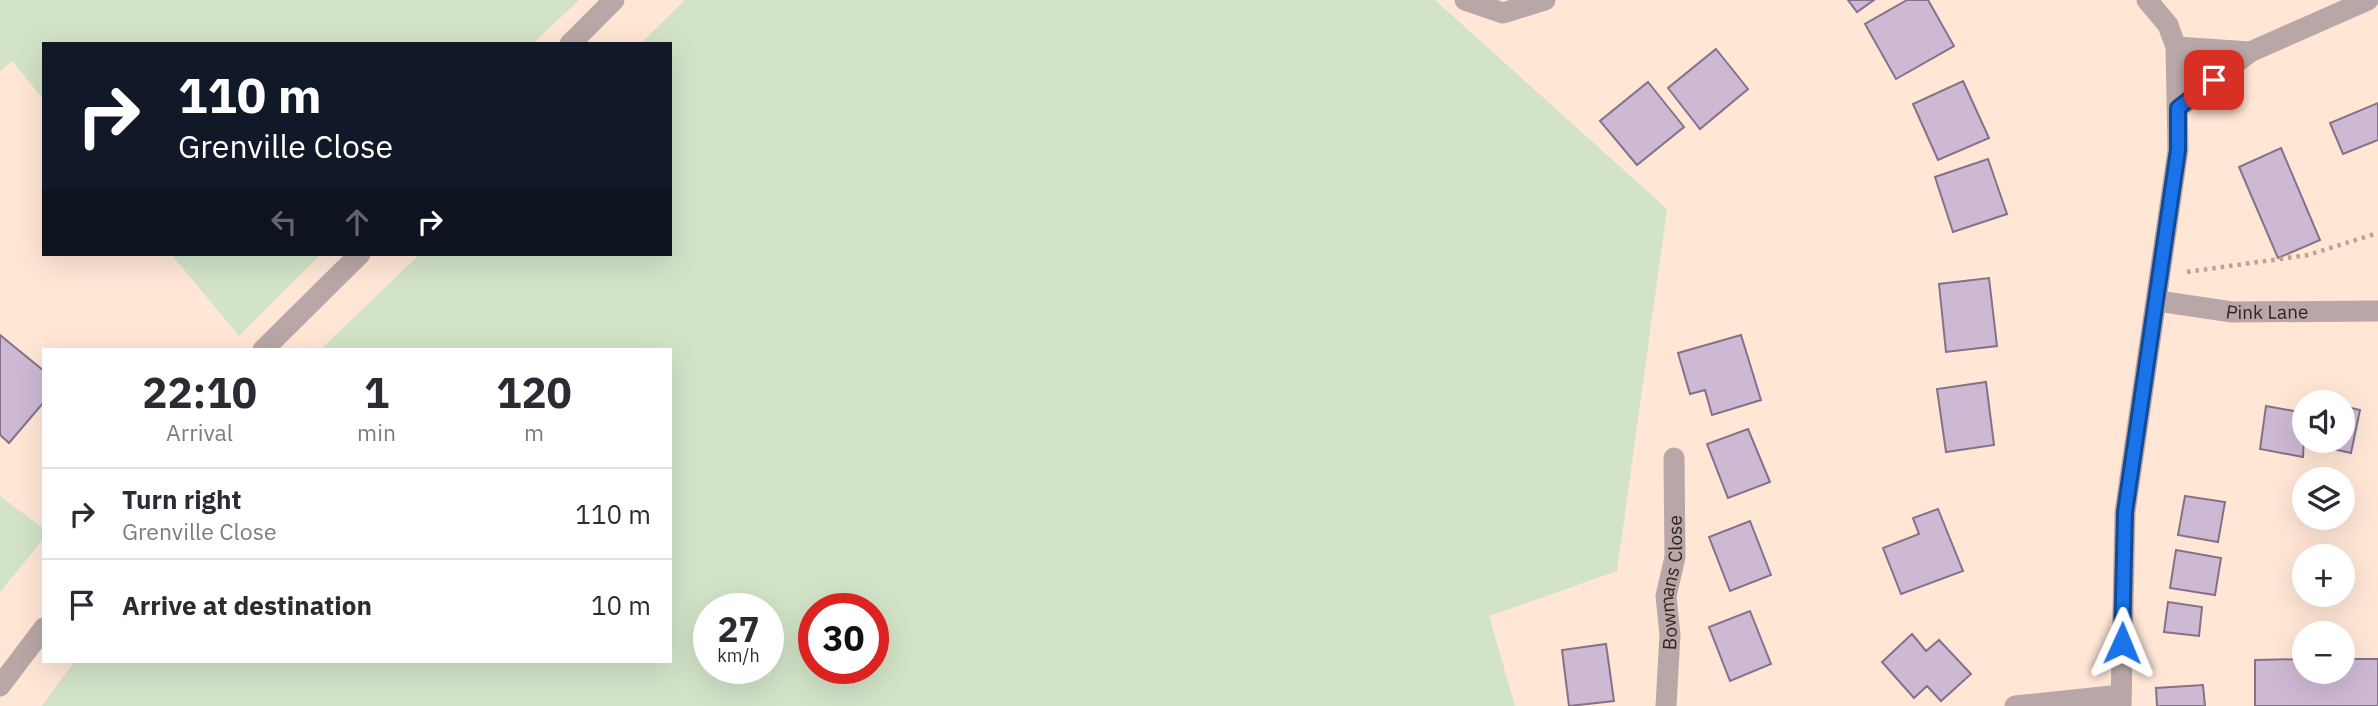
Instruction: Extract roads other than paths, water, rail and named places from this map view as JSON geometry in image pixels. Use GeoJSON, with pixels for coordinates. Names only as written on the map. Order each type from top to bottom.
{"type":"FeatureCollection","features":[{"type":"Feature","properties":{"kind":"street"},"geometry":{"type":"LineString","coordinates":[[572,42],[614,0]]}},
{"type":"Feature","properties":{"kind":"street"},"geometry":{"type":"LineString","coordinates":[[1465,0],[1503,13],[1545,0]]}},
{"type":"Feature","properties":{"kind":"street"},"geometry":{"type":"LineString","coordinates":[[2015,706],[2121,700],[2125,512],[2178,150],[2176,47],[2168,25],[2147,0]]}},
{"type":"Feature","properties":{"kind":"street"},"geometry":{"type":"LineString","coordinates":[[2178,108],[2250,52],[2368,0]]}},
{"type":"Feature","properties":{"kind":"street"},"geometry":{"type":"LineString","coordinates":[[2176,47],[2250,52]]}},
{"type":"Feature","properties":{"kind":"street"},"geometry":{"type":"LineString","coordinates":[[265,348],[358,256]]}},
{"type":"Feature","properties":{"kind":"street","name":"Pink Lane"},"geometry":{"type":"LineString","coordinates":[[2158,301],[2232,312],[2378,312]]}},
{"type":"Feature","properties":{"kind":"street","name":"Bowmans Close"},"geometry":{"type":"LineString","coordinates":[[1666,706],[1670,635],[1666,596],[1675,557],[1674,458]]}},
{"type":"Feature","properties":{"kind":"street"},"geometry":{"type":"LineString","coordinates":[[0,686],[42,631]]}}]}
